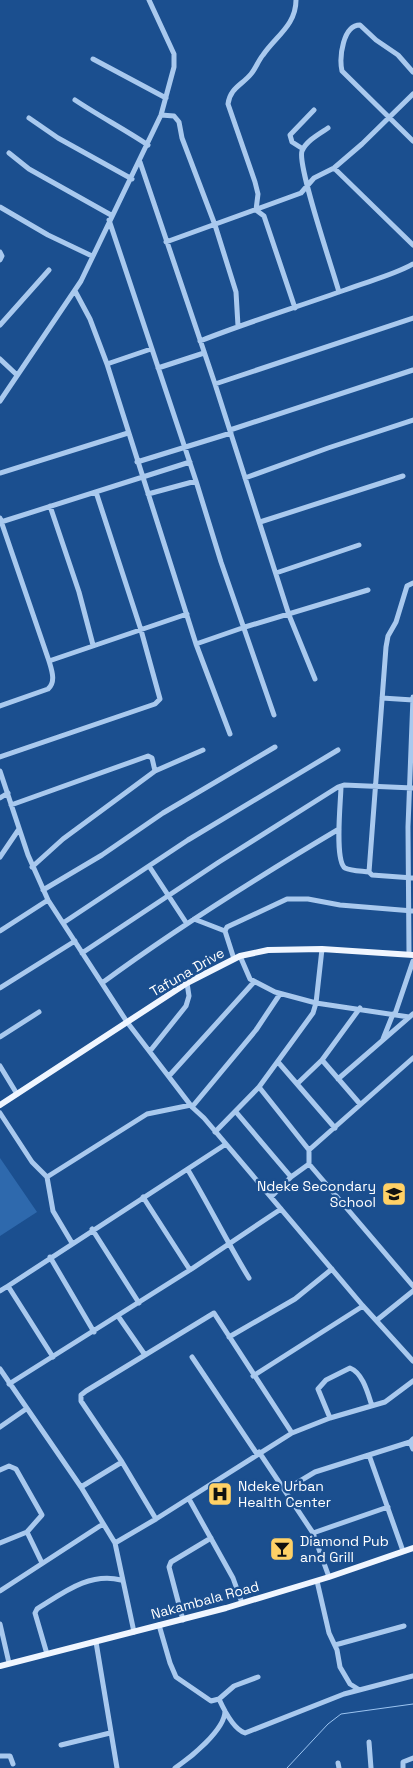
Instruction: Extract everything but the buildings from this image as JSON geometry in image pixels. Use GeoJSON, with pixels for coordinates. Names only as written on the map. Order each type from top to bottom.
{"type":"FeatureCollection","features":[{"type":"Feature","properties":{"kind":"main road","name":"Tafuna Drive"},"geometry":{"type":"LineString","coordinates":[[0,1105],[188,983],[237,958],[268,950],[322,949],[412,956]]}},
{"type":"Feature","properties":{"kind":"main road","name":"Nakambala Road"},"geometry":{"type":"LineString","coordinates":[[0,1666],[183,1620],[317,1581],[413,1548]]}},
{"type":"Feature","properties":{"kind":"street"},"geometry":{"type":"LineString","coordinates":[[0,401],[75,291],[162,115],[174,67],[174,54],[149,0]]}},
{"type":"Feature","properties":{"kind":"street"},"geometry":{"type":"LineString","coordinates":[[256,210],[258,194],[229,109],[229,96],[249,76],[262,56],[288,25],[295,12],[296,0]]}},
{"type":"Feature","properties":{"kind":"street"},"geometry":{"type":"LineString","coordinates":[[413,72],[398,55],[376,40],[360,25],[353,27],[346,34],[341,58],[342,70],[413,141]]}},
{"type":"Feature","properties":{"kind":"street"},"geometry":{"type":"LineString","coordinates":[[93,59],[166,98]]}},
{"type":"Feature","properties":{"kind":"street"},"geometry":{"type":"LineString","coordinates":[[166,242],[297,196],[308,188],[314,178],[334,168],[390,118],[413,94]]}},
{"type":"Feature","properties":{"kind":"street"},"geometry":{"type":"LineString","coordinates":[[75,100],[106,121],[117,125],[148,145]]}},
{"type":"Feature","properties":{"kind":"street"},"geometry":{"type":"LineString","coordinates":[[303,150],[292,142],[290,135],[314,110]]}},
{"type":"Feature","properties":{"kind":"street"},"geometry":{"type":"LineString","coordinates":[[162,115],[178,118],[182,138],[215,225],[236,292],[238,326]]}},
{"type":"Feature","properties":{"kind":"street"},"geometry":{"type":"LineString","coordinates":[[29,118],[58,138],[132,179]]}},
{"type":"Feature","properties":{"kind":"street"},"geometry":{"type":"LineString","coordinates":[[328,128],[312,138],[303,150],[302,158],[308,188],[339,292]]}},
{"type":"Feature","properties":{"kind":"street"},"geometry":{"type":"LineString","coordinates":[[9,153],[29,169],[110,218],[221,562],[274,715]]}},
{"type":"Feature","properties":{"kind":"street"},"geometry":{"type":"LineString","coordinates":[[140,162],[216,384],[289,615],[315,679]]}},
{"type":"Feature","properties":{"kind":"street"},"geometry":{"type":"LineString","coordinates":[[334,168],[413,246]]}},
{"type":"Feature","properties":{"kind":"street"},"geometry":{"type":"LineString","coordinates":[[264,216],[268,205]]}},
{"type":"Feature","properties":{"kind":"street"},"geometry":{"type":"LineString","coordinates":[[0,207],[48,235],[92,256]]}},
{"type":"Feature","properties":{"kind":"street"},"geometry":{"type":"LineString","coordinates":[[256,210],[264,216],[294,308]]}},
{"type":"Feature","properties":{"kind":"street"},"geometry":{"type":"LineString","coordinates":[[0,252],[2,256],[0,260]]}},
{"type":"Feature","properties":{"kind":"street"},"geometry":{"type":"LineString","coordinates":[[200,341],[238,326],[389,275],[413,264]]}},
{"type":"Feature","properties":{"kind":"street"},"geometry":{"type":"LineString","coordinates":[[0,325],[50,270]]}},
{"type":"Feature","properties":{"kind":"street"},"geometry":{"type":"LineString","coordinates":[[75,291],[90,319],[107,364],[196,644],[230,734]]}},
{"type":"Feature","properties":{"kind":"street"},"geometry":{"type":"LineString","coordinates":[[216,384],[413,318]]}},
{"type":"Feature","properties":{"kind":"street"},"geometry":{"type":"LineString","coordinates":[[107,364],[152,349]]}},
{"type":"Feature","properties":{"kind":"street"},"geometry":{"type":"LineString","coordinates":[[158,368],[204,353]]}},
{"type":"Feature","properties":{"kind":"street"},"geometry":{"type":"LineString","coordinates":[[0,360],[18,375]]}},
{"type":"Feature","properties":{"kind":"street"},"geometry":{"type":"LineString","coordinates":[[137,462],[185,448],[230,431],[413,370]]}},
{"type":"Feature","properties":{"kind":"street"},"geometry":{"type":"LineString","coordinates":[[245,478],[413,420]]}},
{"type":"Feature","properties":{"kind":"street"},"geometry":{"type":"LineString","coordinates":[[0,473],[128,433]]}},
{"type":"Feature","properties":{"kind":"street"},"geometry":{"type":"LineString","coordinates":[[0,706],[50,688],[53,677],[1,520],[190,462]]}},
{"type":"Feature","properties":{"kind":"street"},"geometry":{"type":"LineString","coordinates":[[260,522],[402,476]]}},
{"type":"Feature","properties":{"kind":"street"},"geometry":{"type":"LineString","coordinates":[[148,494],[196,481]]}},
{"type":"Feature","properties":{"kind":"street"},"geometry":{"type":"LineString","coordinates":[[0,757],[158,702],[161,696],[96,492]]}},
{"type":"Feature","properties":{"kind":"street"},"geometry":{"type":"LineString","coordinates":[[50,506],[79,592],[93,646]]}},
{"type":"Feature","properties":{"kind":"street"},"geometry":{"type":"LineString","coordinates":[[276,573],[359,545]]}},
{"type":"Feature","properties":{"kind":"street"},"geometry":{"type":"LineString","coordinates":[[369,872],[374,787],[388,636],[396,622],[406,586],[413,583]]}},
{"type":"Feature","properties":{"kind":"street"},"geometry":{"type":"LineString","coordinates":[[196,644],[245,627],[368,590]]}},
{"type":"Feature","properties":{"kind":"street"},"geometry":{"type":"LineString","coordinates":[[49,661],[187,614]]}},
{"type":"Feature","properties":{"kind":"street"},"geometry":{"type":"LineString","coordinates":[[382,698],[413,699],[410,878],[412,956],[394,1014],[382,1042]]}},
{"type":"Feature","properties":{"kind":"street"},"geometry":{"type":"LineString","coordinates":[[43,890],[102,854],[163,813],[275,747]]}},
{"type":"Feature","properties":{"kind":"street"},"geometry":{"type":"LineString","coordinates":[[32,866],[63,839],[155,771],[203,750]]}},
{"type":"Feature","properties":{"kind":"street"},"geometry":{"type":"LineString","coordinates":[[63,923],[188,840],[338,750]]}},
{"type":"Feature","properties":{"kind":"street"},"geometry":{"type":"LineString","coordinates":[[12,805],[111,767],[148,756],[152,758],[155,771]]}},
{"type":"Feature","properties":{"kind":"street"},"geometry":{"type":"LineString","coordinates":[[0,771],[32,866],[48,900],[127,1022],[191,1106],[216,1132],[362,1306],[413,1361]]}},
{"type":"Feature","properties":{"kind":"street"},"geometry":{"type":"LineString","coordinates":[[82,953],[167,896],[341,786],[412,788]]}},
{"type":"Feature","properties":{"kind":"street"},"geometry":{"type":"LineString","coordinates":[[341,786],[339,829],[341,863],[346,868],[369,872],[372,875],[410,878]]}},
{"type":"Feature","properties":{"kind":"street"},"geometry":{"type":"LineString","coordinates":[[0,798],[8,793]]}},
{"type":"Feature","properties":{"kind":"street"},"geometry":{"type":"LineString","coordinates":[[0,857],[19,829]]}},
{"type":"Feature","properties":{"kind":"street"},"geometry":{"type":"LineString","coordinates":[[102,983],[164,938],[240,888],[339,829]]}},
{"type":"Feature","properties":{"kind":"street"},"geometry":{"type":"LineString","coordinates":[[149,866],[187,924]]}},
{"type":"Feature","properties":{"kind":"street"},"geometry":{"type":"LineString","coordinates":[[225,931],[226,927],[287,899],[308,899],[340,905],[411,911]]}},
{"type":"Feature","properties":{"kind":"street"},"geometry":{"type":"LineString","coordinates":[[0,931],[48,900]]}},
{"type":"Feature","properties":{"kind":"street"},"geometry":{"type":"LineString","coordinates":[[194,919],[225,931],[237,958],[249,977],[254,982],[280,994],[299,997],[316,1003],[411,1016]]}},
{"type":"Feature","properties":{"kind":"street"},"geometry":{"type":"LineString","coordinates":[[0,988],[75,941]]}},
{"type":"Feature","properties":{"kind":"street"},"geometry":{"type":"LineString","coordinates":[[216,1132],[259,1087],[313,1013],[316,1003],[322,949]]}},
{"type":"Feature","properties":{"kind":"street"},"geometry":{"type":"LineString","coordinates":[[169,1076],[254,982]]}},
{"type":"Feature","properties":{"kind":"street"},"geometry":{"type":"LineString","coordinates":[[150,1051],[186,1006],[189,996],[188,983]]}},
{"type":"Feature","properties":{"kind":"street"},"geometry":{"type":"LineString","coordinates":[[47,1177],[147,1114],[191,1106],[256,1030],[280,994]]}},
{"type":"Feature","properties":{"kind":"street"},"geometry":{"type":"LineString","coordinates":[[298,1084],[322,1060],[360,1008]]}},
{"type":"Feature","properties":{"kind":"street"},"geometry":{"type":"LineString","coordinates":[[0,1036],[39,1012]]}},
{"type":"Feature","properties":{"kind":"street"},"geometry":{"type":"LineString","coordinates":[[338,1079],[411,1016]]}},
{"type":"Feature","properties":{"kind":"street"},"geometry":{"type":"LineString","coordinates":[[309,1150],[413,1058]]}},
{"type":"Feature","properties":{"kind":"street"},"geometry":{"type":"LineString","coordinates":[[322,1060],[360,1104]]}},
{"type":"Feature","properties":{"kind":"street"},"geometry":{"type":"LineString","coordinates":[[278,1062],[335,1128]]}},
{"type":"Feature","properties":{"kind":"street"},"geometry":{"type":"LineString","coordinates":[[0,1066],[17,1094]]}},
{"type":"Feature","properties":{"kind":"street"},"geometry":{"type":"LineString","coordinates":[[259,1087],[309,1150],[309,1164],[413,1286]]}},
{"type":"Feature","properties":{"kind":"street"},"geometry":{"type":"LineString","coordinates":[[236,1112],[291,1177]]}},
{"type":"Feature","properties":{"kind":"street"},"geometry":{"type":"LineString","coordinates":[[0,1113],[32,1162],[47,1177],[53,1211],[72,1243]]}},
{"type":"Feature","properties":{"kind":"street"},"geometry":{"type":"LineString","coordinates":[[0,1291],[92,1229],[188,1170],[226,1144]]}},
{"type":"Feature","properties":{"kind":"street"},"geometry":{"type":"LineString","coordinates":[[271,1197],[291,1177],[309,1164]]}},
{"type":"Feature","properties":{"kind":"street"},"geometry":{"type":"LineString","coordinates":[[188,1170],[210,1207],[228,1244],[249,1278]]}},
{"type":"Feature","properties":{"kind":"street"},"geometry":{"type":"LineString","coordinates":[[143,1197],[190,1270]]}},
{"type":"Feature","properties":{"kind":"street"},"geometry":{"type":"LineString","coordinates":[[10,1384],[139,1303],[281,1209]]}},
{"type":"Feature","properties":{"kind":"street"},"geometry":{"type":"LineString","coordinates":[[92,1229],[139,1303]]}},
{"type":"Feature","properties":{"kind":"street"},"geometry":{"type":"LineString","coordinates":[[50,1257],[94,1332]]}},
{"type":"Feature","properties":{"kind":"street"},"geometry":{"type":"LineString","coordinates":[[229,1336],[295,1298],[332,1269]]}},
{"type":"Feature","properties":{"kind":"street"},"geometry":{"type":"LineString","coordinates":[[8,1286],[53,1357]]}},
{"type":"Feature","properties":{"kind":"street"},"geometry":{"type":"LineString","coordinates":[[377,1320],[413,1291]]}},
{"type":"Feature","properties":{"kind":"street"},"geometry":{"type":"LineString","coordinates":[[253,1376],[362,1306]]}},
{"type":"Feature","properties":{"kind":"street"},"geometry":{"type":"LineString","coordinates":[[156,1518],[122,1462],[81,1401],[81,1394],[145,1354],[214,1313],[253,1376],[292,1433]]}},
{"type":"Feature","properties":{"kind":"street"},"geometry":{"type":"LineString","coordinates":[[118,1316],[145,1354]]}},
{"type":"Feature","properties":{"kind":"street"},"geometry":{"type":"LineString","coordinates":[[192,1357],[313,1533],[329,1577]]}},
{"type":"Feature","properties":{"kind":"street"},"geometry":{"type":"LineString","coordinates":[[330,1418],[318,1389],[326,1380],[350,1368],[354,1370],[362,1382],[372,1406]]}},
{"type":"Feature","properties":{"kind":"street"},"geometry":{"type":"LineString","coordinates":[[0,1369],[81,1487],[115,1543],[121,1580],[134,1632]]}},
{"type":"Feature","properties":{"kind":"street"},"geometry":{"type":"LineString","coordinates":[[115,1543],[189,1499],[258,1453],[292,1433],[330,1418],[385,1402],[413,1382]]}},
{"type":"Feature","properties":{"kind":"street"},"geometry":{"type":"LineString","coordinates":[[0,1427],[26,1409]]}},
{"type":"Feature","properties":{"kind":"street"},"geometry":{"type":"LineString","coordinates":[[285,1490],[315,1472],[411,1440],[413,1449]]}},
{"type":"Feature","properties":{"kind":"street"},"geometry":{"type":"LineString","coordinates":[[369,1455],[403,1551]]}},
{"type":"Feature","properties":{"kind":"street"},"geometry":{"type":"LineString","coordinates":[[81,1487],[122,1462]]}},
{"type":"Feature","properties":{"kind":"street"},"geometry":{"type":"LineString","coordinates":[[0,1470],[13,1466],[41,1511],[39,1520],[27,1532],[0,1542]]}},
{"type":"Feature","properties":{"kind":"street"},"geometry":{"type":"LineString","coordinates":[[189,1499],[233,1578],[242,1603]]}},
{"type":"Feature","properties":{"kind":"street"},"geometry":{"type":"LineString","coordinates":[[313,1533],[388,1508]]}},
{"type":"Feature","properties":{"kind":"street"},"geometry":{"type":"LineString","coordinates":[[0,1591],[103,1524]]}},
{"type":"Feature","properties":{"kind":"street"},"geometry":{"type":"LineString","coordinates":[[27,1532],[42,1563]]}},
{"type":"Feature","properties":{"kind":"street"},"geometry":{"type":"LineString","coordinates":[[183,1620],[169,1567],[171,1562],[211,1538]]}},
{"type":"Feature","properties":{"kind":"street"},"geometry":{"type":"LineString","coordinates":[[46,1654],[35,1613],[37,1610],[76,1585],[105,1578],[121,1580]]}},
{"type":"Feature","properties":{"kind":"street"},"geometry":{"type":"LineString","coordinates":[[317,1581],[329,1633],[335,1645],[340,1667],[350,1684],[358,1689]]}},
{"type":"Feature","properties":{"kind":"street"},"geometry":{"type":"LineString","coordinates":[[0,1624],[9,1663]]}},
{"type":"Feature","properties":{"kind":"street"},"geometry":{"type":"LineString","coordinates":[[159,1626],[176,1677],[211,1701],[219,1699],[234,1686],[258,1677]]}},
{"type":"Feature","properties":{"kind":"street"},"geometry":{"type":"LineString","coordinates":[[335,1645],[404,1626]]}},
{"type":"Feature","properties":{"kind":"street"},"geometry":{"type":"LineString","coordinates":[[96,1642],[117,1768]]}},
{"type":"Feature","properties":{"kind":"street"},"geometry":{"type":"LineString","coordinates":[[219,1699],[225,1712],[239,1730],[249,1732],[261,1725],[358,1689],[413,1676]]}},
{"type":"Feature","properties":{"kind":"street"},"geometry":{"type":"LineString","coordinates":[[175,1768],[212,1735],[224,1721],[225,1712]]}},
{"type":"Feature","properties":{"kind":"street"},"geometry":{"type":"LineString","coordinates":[[60,1745],[110,1733]]}},
{"type":"Feature","properties":{"kind":"street"},"geometry":{"type":"LineString","coordinates":[[369,1742],[371,1768]]}},
{"type":"Feature","properties":{"kind":"street"},"geometry":{"type":"LineString","coordinates":[[0,1756],[10,1756],[13,1764]]}},
{"type":"Feature","properties":{"kind":"street"},"geometry":{"type":"LineString","coordinates":[[403,1768],[403,1762],[413,1758]]}},
{"type":"Feature","properties":{"kind":"shaded area"},"geometry":{"type":"Polygon","coordinates":[[[0,1158],[37,1212],[0,1236],[0,1158]]]}},
{"type":"Feature","properties":{"kind":"waterway"},"geometry":{"type":"LineString","coordinates":[[287,1768],[328,1724],[341,1714],[413,1704]]}},
{"type":"Feature","properties":{"kind":"place","name":"Ndeke Secondary School"},"geometry":{"type":"Point","coordinates":[394,1194]}},
{"type":"Feature","properties":{"kind":"place","name":"Ndeke Urban Health Center"},"geometry":{"type":"Point","coordinates":[220,1494]}},
{"type":"Feature","properties":{"kind":"place","name":"Diamond Pub and Grill"},"geometry":{"type":"Point","coordinates":[282,1549]}}]}
